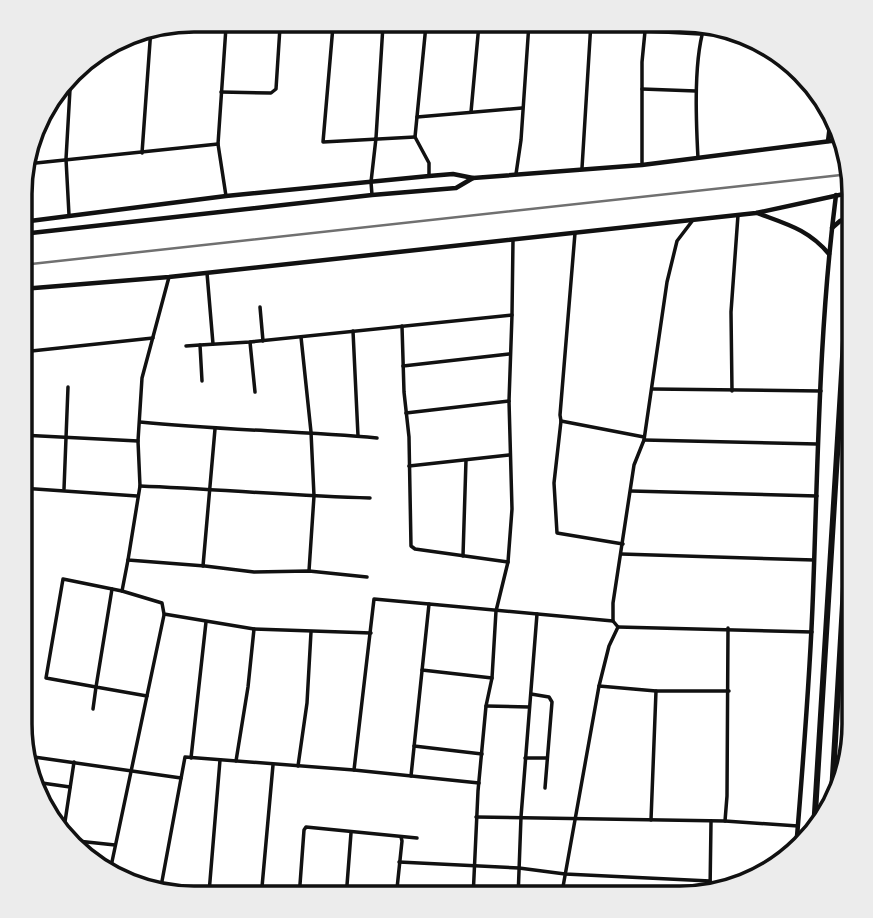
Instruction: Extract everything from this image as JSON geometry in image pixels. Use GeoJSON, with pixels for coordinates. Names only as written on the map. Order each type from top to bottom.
{"type":"FeatureCollection","features":[{"type":"Feature","properties":{"kind":"highway"},"geometry":{"type":"LineString","coordinates":[[815,813],[841,389]]}},
{"type":"Feature","properties":{"kind":"highway"},"geometry":{"type":"LineString","coordinates":[[833,774],[841,638]]}},
{"type":"Feature","properties":{"kind":"street"},"geometry":{"type":"LineString","coordinates":[[226,32],[218,144],[226,196]]}},
{"type":"Feature","properties":{"kind":"street"},"geometry":{"type":"LineString","coordinates":[[221,92],[271,93],[276,89],[280,32]]}},
{"type":"Feature","properties":{"kind":"street"},"geometry":{"type":"LineString","coordinates":[[332,32],[323,142],[415,137]]}},
{"type":"Feature","properties":{"kind":"street"},"geometry":{"type":"LineString","coordinates":[[372,195],[370,182],[376,138],[383,32]]}},
{"type":"Feature","properties":{"kind":"street"},"geometry":{"type":"LineString","coordinates":[[425,32],[415,137],[429,163],[429,176]]}},
{"type":"Feature","properties":{"kind":"street"},"geometry":{"type":"LineString","coordinates":[[471,112],[478,32]]}},
{"type":"Feature","properties":{"kind":"street"},"geometry":{"type":"LineString","coordinates":[[516,175],[528,32]]}},
{"type":"Feature","properties":{"kind":"street"},"geometry":{"type":"LineString","coordinates":[[582,168],[590,32]]}},
{"type":"Feature","properties":{"kind":"street"},"geometry":{"type":"LineString","coordinates":[[642,164],[642,62],[646,32]]}},
{"type":"Feature","properties":{"kind":"street"},"geometry":{"type":"LineString","coordinates":[[664,32],[701,34],[697,91],[698,158]]}},
{"type":"Feature","properties":{"kind":"street"},"geometry":{"type":"LineString","coordinates":[[142,153],[150,38]]}},
{"type":"Feature","properties":{"kind":"street"},"geometry":{"type":"LineString","coordinates":[[69,215],[66,159],[70,89]]}},
{"type":"Feature","properties":{"kind":"street"},"geometry":{"type":"LineString","coordinates":[[642,89],[697,91]]}},
{"type":"Feature","properties":{"kind":"street"},"geometry":{"type":"LineString","coordinates":[[418,117],[522,108]]}},
{"type":"Feature","properties":{"kind":"street"},"geometry":{"type":"LineString","coordinates":[[828,141],[829,132]]}},
{"type":"Feature","properties":{"kind":"street"},"geometry":{"type":"LineString","coordinates":[[32,221],[226,196],[453,174],[473,178],[642,164],[833,141]]}},
{"type":"Feature","properties":{"kind":"street"},"geometry":{"type":"LineString","coordinates":[[35,163],[218,144]]}},
{"type":"Feature","properties":{"kind":"street"},"geometry":{"type":"LineString","coordinates":[[32,232],[456,188],[473,178]]}},
{"type":"Feature","properties":{"kind":"street"},"geometry":{"type":"LineString","coordinates":[[32,288],[169,277],[756,213],[841,194]]}},
{"type":"Feature","properties":{"kind":"street"},"geometry":{"type":"LineString","coordinates":[[797,835],[812,632],[817,444],[829,254],[836,195]]}},
{"type":"Feature","properties":{"kind":"street"},"geometry":{"type":"LineString","coordinates":[[756,213],[802,230],[816,238],[829,254]]}},
{"type":"Feature","properties":{"kind":"street"},"geometry":{"type":"LineString","coordinates":[[732,391],[731,312],[738,215]]}},
{"type":"Feature","properties":{"kind":"street"},"geometry":{"type":"LineString","coordinates":[[613,621],[634,466],[644,439],[667,282],[677,241],[693,220]]}},
{"type":"Feature","properties":{"kind":"street"},"geometry":{"type":"LineString","coordinates":[[832,228],[841,220]]}},
{"type":"Feature","properties":{"kind":"street"},"geometry":{"type":"LineString","coordinates":[[575,233],[554,483],[557,533],[622,544]]}},
{"type":"Feature","properties":{"kind":"street"},"geometry":{"type":"LineString","coordinates":[[473,886],[486,706],[492,678],[496,611],[508,562],[512,509],[509,401],[513,240]]}},
{"type":"Feature","properties":{"kind":"street"},"geometry":{"type":"LineString","coordinates":[[207,272],[213,344]]}},
{"type":"Feature","properties":{"kind":"street"},"geometry":{"type":"LineString","coordinates":[[122,591],[140,486],[138,441],[142,378],[169,277]]}},
{"type":"Feature","properties":{"kind":"street"},"geometry":{"type":"LineString","coordinates":[[260,307],[263,341]]}},
{"type":"Feature","properties":{"kind":"street"},"geometry":{"type":"LineString","coordinates":[[186,346],[263,341],[512,315]]}},
{"type":"Feature","properties":{"kind":"street"},"geometry":{"type":"LineString","coordinates":[[402,326],[411,546],[415,549],[508,562]]}},
{"type":"Feature","properties":{"kind":"street"},"geometry":{"type":"LineString","coordinates":[[353,331],[358,436]]}},
{"type":"Feature","properties":{"kind":"street"},"geometry":{"type":"LineString","coordinates":[[301,337],[311,432],[314,496],[309,571]]}},
{"type":"Feature","properties":{"kind":"street"},"geometry":{"type":"LineString","coordinates":[[32,351],[153,338]]}},
{"type":"Feature","properties":{"kind":"street"},"geometry":{"type":"LineString","coordinates":[[250,342],[255,392]]}},
{"type":"Feature","properties":{"kind":"street"},"geometry":{"type":"LineString","coordinates":[[200,345],[202,381]]}},
{"type":"Feature","properties":{"kind":"street"},"geometry":{"type":"LineString","coordinates":[[403,366],[510,354]]}},
{"type":"Feature","properties":{"kind":"street"},"geometry":{"type":"LineString","coordinates":[[64,489],[68,387]]}},
{"type":"Feature","properties":{"kind":"street"},"geometry":{"type":"LineString","coordinates":[[652,389],[821,391]]}},
{"type":"Feature","properties":{"kind":"street"},"geometry":{"type":"LineString","coordinates":[[406,413],[509,401]]}},
{"type":"Feature","properties":{"kind":"street"},"geometry":{"type":"LineString","coordinates":[[561,421],[644,439],[817,444]]}},
{"type":"Feature","properties":{"kind":"street"},"geometry":{"type":"LineString","coordinates":[[140,422],[377,438]]}},
{"type":"Feature","properties":{"kind":"street"},"geometry":{"type":"LineString","coordinates":[[203,566],[215,429]]}},
{"type":"Feature","properties":{"kind":"street"},"geometry":{"type":"LineString","coordinates":[[32,436],[138,441]]}},
{"type":"Feature","properties":{"kind":"street"},"geometry":{"type":"LineString","coordinates":[[409,466],[509,455]]}},
{"type":"Feature","properties":{"kind":"street"},"geometry":{"type":"LineString","coordinates":[[463,556],[466,460]]}},
{"type":"Feature","properties":{"kind":"street"},"geometry":{"type":"LineString","coordinates":[[140,486],[370,498]]}},
{"type":"Feature","properties":{"kind":"street"},"geometry":{"type":"LineString","coordinates":[[32,488],[138,496]]}},
{"type":"Feature","properties":{"kind":"street"},"geometry":{"type":"LineString","coordinates":[[631,491],[817,496]]}},
{"type":"Feature","properties":{"kind":"street"},"geometry":{"type":"LineString","coordinates":[[621,554],[814,560]]}},
{"type":"Feature","properties":{"kind":"street"},"geometry":{"type":"LineString","coordinates":[[128,560],[254,572],[309,571],[367,577]]}},
{"type":"Feature","properties":{"kind":"street"},"geometry":{"type":"LineString","coordinates":[[111,864],[130,769],[147,696],[164,614],[162,603],[122,591],[63,579],[46,678],[147,696]]}},
{"type":"Feature","properties":{"kind":"street"},"geometry":{"type":"LineString","coordinates":[[93,709],[112,589]]}},
{"type":"Feature","properties":{"kind":"street"},"geometry":{"type":"LineString","coordinates":[[354,770],[374,599],[613,621],[618,627],[812,632]]}},
{"type":"Feature","properties":{"kind":"street"},"geometry":{"type":"LineString","coordinates":[[411,776],[429,604]]}},
{"type":"Feature","properties":{"kind":"street"},"geometry":{"type":"LineString","coordinates":[[164,614],[254,629],[371,633]]}},
{"type":"Feature","properties":{"kind":"street"},"geometry":{"type":"LineString","coordinates":[[518,886],[525,758],[537,614]]}},
{"type":"Feature","properties":{"kind":"street"},"geometry":{"type":"LineString","coordinates":[[191,758],[206,622]]}},
{"type":"Feature","properties":{"kind":"street"},"geometry":{"type":"LineString","coordinates":[[563,886],[599,686],[609,646],[618,627]]}},
{"type":"Feature","properties":{"kind":"street"},"geometry":{"type":"LineString","coordinates":[[724,821],[727,796],[728,628]]}},
{"type":"Feature","properties":{"kind":"street"},"geometry":{"type":"LineString","coordinates":[[236,761],[254,629]]}},
{"type":"Feature","properties":{"kind":"street"},"geometry":{"type":"LineString","coordinates":[[298,766],[307,703],[311,632]]}},
{"type":"Feature","properties":{"kind":"street"},"geometry":{"type":"LineString","coordinates":[[422,670],[492,678]]}},
{"type":"Feature","properties":{"kind":"street"},"geometry":{"type":"LineString","coordinates":[[599,686],[656,691],[729,691]]}},
{"type":"Feature","properties":{"kind":"street"},"geometry":{"type":"LineString","coordinates":[[651,820],[656,691]]}},
{"type":"Feature","properties":{"kind":"street"},"geometry":{"type":"LineString","coordinates":[[531,694],[551,699],[545,788]]}},
{"type":"Feature","properties":{"kind":"street"},"geometry":{"type":"LineString","coordinates":[[486,706],[529,707]]}},
{"type":"Feature","properties":{"kind":"street"},"geometry":{"type":"LineString","coordinates":[[414,746],[482,754]]}},
{"type":"Feature","properties":{"kind":"street"},"geometry":{"type":"LineString","coordinates":[[35,757],[181,778]]}},
{"type":"Feature","properties":{"kind":"street"},"geometry":{"type":"LineString","coordinates":[[161,883],[185,757],[479,783]]}},
{"type":"Feature","properties":{"kind":"street"},"geometry":{"type":"LineString","coordinates":[[525,758],[548,758]]}},
{"type":"Feature","properties":{"kind":"street"},"geometry":{"type":"LineString","coordinates":[[210,886],[220,760]]}},
{"type":"Feature","properties":{"kind":"street"},"geometry":{"type":"LineString","coordinates":[[65,823],[74,762]]}},
{"type":"Feature","properties":{"kind":"street"},"geometry":{"type":"LineString","coordinates":[[260,886],[274,764]]}},
{"type":"Feature","properties":{"kind":"street"},"geometry":{"type":"LineString","coordinates":[[42,783],[70,786]]}},
{"type":"Feature","properties":{"kind":"street"},"geometry":{"type":"LineString","coordinates":[[477,817],[724,821],[798,826]]}},
{"type":"Feature","properties":{"kind":"street"},"geometry":{"type":"LineString","coordinates":[[399,862],[710,881],[711,822]]}},
{"type":"Feature","properties":{"kind":"street"},"geometry":{"type":"LineString","coordinates":[[300,886],[306,827],[417,838]]}},
{"type":"Feature","properties":{"kind":"street"},"geometry":{"type":"LineString","coordinates":[[347,886],[351,833]]}},
{"type":"Feature","properties":{"kind":"street"},"geometry":{"type":"LineString","coordinates":[[397,886],[401,837]]}},
{"type":"Feature","properties":{"kind":"street"},"geometry":{"type":"LineString","coordinates":[[82,841],[115,845]]}},
{"type":"Feature","properties":{"kind":"railway"},"geometry":{"type":"LineString","coordinates":[[32,264],[840,175]]}}]}
